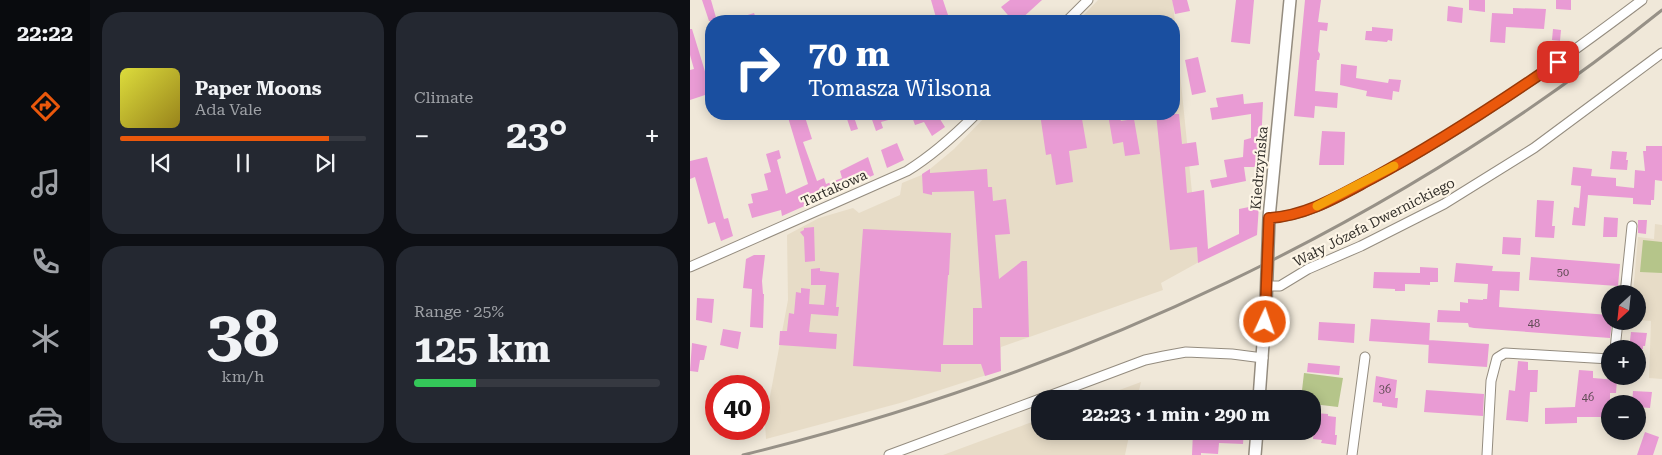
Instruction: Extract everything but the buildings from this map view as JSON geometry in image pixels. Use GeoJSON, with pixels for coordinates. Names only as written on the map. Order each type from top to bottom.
{"type":"FeatureCollection","features":[{"type":"Feature","properties":{"kind":"street"},"geometry":{"type":"LineString","coordinates":[[1073,15],[1088,0]]}},
{"type":"Feature","properties":{"kind":"street","name":"Kiedrzyńska"},"geometry":{"type":"LineString","coordinates":[[1261,390],[1269,218],[1290,0]]}},
{"type":"Feature","properties":{"kind":"street"},"geometry":{"type":"LineString","coordinates":[[1269,218],[1285,217],[1305,212],[1356,187],[1432,145],[1514,93],[1642,0]]}},
{"type":"Feature","properties":{"kind":"street","name":"Wały Józefa Dwernickiego"},"geometry":{"type":"LineString","coordinates":[[1266,286],[1280,286],[1308,270],[1361,246],[1444,204],[1534,148],[1662,53]]}},
{"type":"Feature","properties":{"kind":"street","name":"Tartakowa"},"geometry":{"type":"LineString","coordinates":[[690,267],[907,171],[943,146],[970,120]]}},
{"type":"Feature","properties":{"kind":"street"},"geometry":{"type":"LineString","coordinates":[[1626,285],[1632,226]]}},
{"type":"Feature","properties":{"kind":"street"},"geometry":{"type":"LineString","coordinates":[[1064,390],[1145,360],[1186,352],[1232,354],[1263,358]]}},
{"type":"Feature","properties":{"kind":"street"},"geometry":{"type":"LineString","coordinates":[[1487,455],[1492,382],[1497,358],[1506,353],[1601,358]]}},
{"type":"Feature","properties":{"kind":"street"},"geometry":{"type":"LineString","coordinates":[[1352,455],[1365,357]]}},
{"type":"Feature","properties":{"kind":"street"},"geometry":{"type":"LineString","coordinates":[[888,455],[1031,402]]}},
{"type":"Feature","properties":{"kind":"street"},"geometry":{"type":"LineString","coordinates":[[1255,455],[1256,440]]}},
{"type":"Feature","properties":{"kind":"shaded area"},"geometry":{"type":"Polygon","coordinates":[[[1098,0],[1172,0],[1174,15],[1084,15],[1098,0]]]}},
{"type":"Feature","properties":{"kind":"shaded area"},"geometry":{"type":"Polygon","coordinates":[[[1180,73],[1199,262],[1161,283],[1163,290],[1001,347],[999,371],[900,403],[770,438],[770,396],[788,300],[787,235],[819,218],[853,208],[859,213],[900,195],[902,183],[924,174],[954,149],[982,120],[1180,120],[1180,73]]]}},
{"type":"Feature","properties":{"kind":"shaded area"},"geometry":{"type":"Polygon","coordinates":[[[1655,224],[1662,225],[1662,379],[1649,378],[1651,321],[1646,321],[1646,285],[1634,285],[1638,237],[1654,239],[1655,224]]]}},
{"type":"Feature","properties":{"kind":"shaded area"},"geometry":{"type":"Polygon","coordinates":[[[1141,382],[1139,390],[1119,390],[1141,382]]]}},
{"type":"Feature","properties":{"kind":"shaded area"},"geometry":{"type":"Polygon","coordinates":[[[1031,422],[1031,440],[1128,440],[1125,455],[943,455],[1031,422]]]}},
{"type":"Feature","properties":{"kind":"green space"},"geometry":{"type":"Polygon","coordinates":[[[1643,240],[1662,242],[1662,273],[1640,272],[1643,240]]]}},
{"type":"Feature","properties":{"kind":"green space"},"geometry":{"type":"Polygon","coordinates":[[[1304,373],[1343,378],[1338,407],[1321,405],[1321,390],[1302,390],[1304,373]]]}},
{"type":"Feature","properties":{"kind":"railway"},"geometry":{"type":"LineString","coordinates":[[743,455],[867,421],[990,381],[1110,335],[1227,282],[1342,224],[1453,159],[1560,87],[1662,10]]}},
{"type":"Feature","properties":{"kind":"slow traffic"},"geometry":{"type":"LineString","coordinates":[[1317,206],[1394,166]]}},
{"type":"Feature","properties":{"kind":"route"},"geometry":{"type":"LineString","coordinates":[[1265,322],[1269,218],[1285,217],[1305,212],[1356,187],[1458,130],[1558,62]]}}]}
